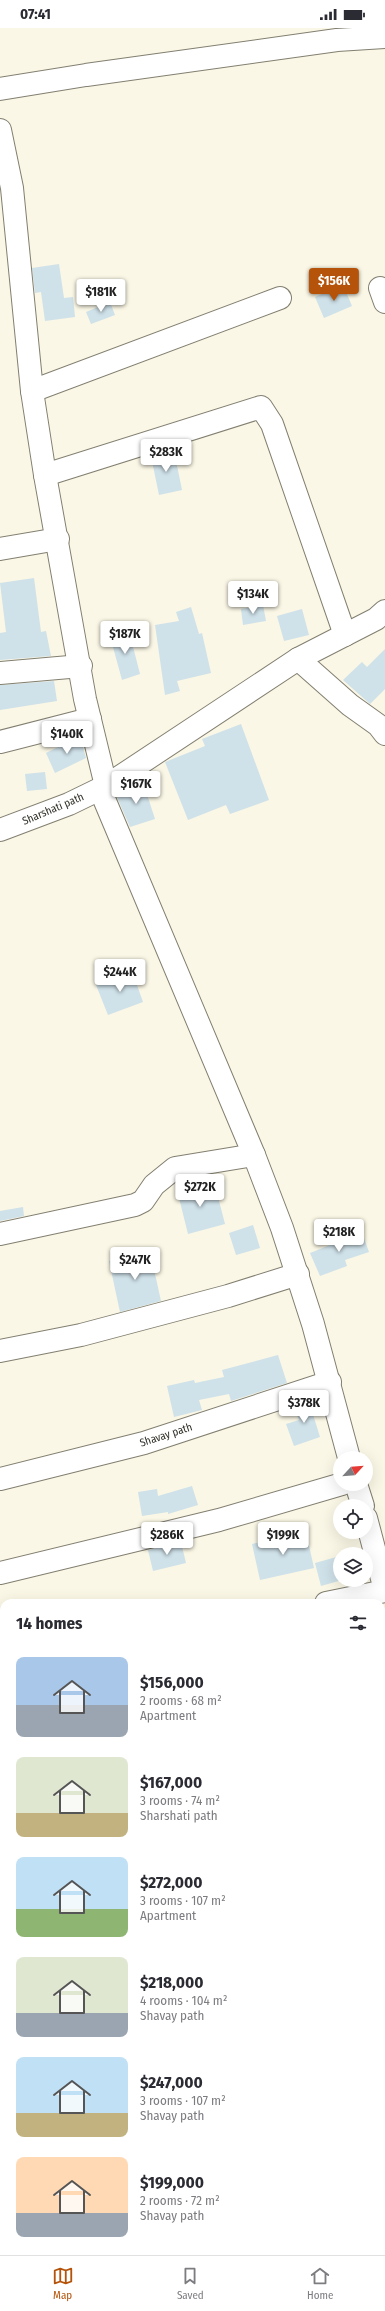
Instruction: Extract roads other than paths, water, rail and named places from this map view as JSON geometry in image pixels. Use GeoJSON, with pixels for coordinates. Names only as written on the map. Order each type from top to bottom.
{"type":"FeatureCollection","features":[{"type":"Feature","properties":{"kind":"street"},"geometry":{"type":"LineString","coordinates":[[0,88],[86,74],[329,42],[385,37]]}},
{"type":"Feature","properties":{"kind":"street"},"geometry":{"type":"LineString","coordinates":[[0,130],[12,188],[7,219],[32,391],[45,475],[90,719],[106,786],[102,794],[254,1155],[298,1274],[330,1382],[347,1451]]}},
{"type":"Feature","properties":{"kind":"street"},"geometry":{"type":"LineString","coordinates":[[32,391],[280,298]]}},
{"type":"Feature","properties":{"kind":"street"},"geometry":{"type":"LineString","coordinates":[[45,475],[261,407],[272,424],[345,635]]}},
{"type":"Feature","properties":{"kind":"street"},"geometry":{"type":"LineString","coordinates":[[0,549],[58,539]]}},
{"type":"Feature","properties":{"kind":"street","name":"Sharshati path"},"geometry":{"type":"LineString","coordinates":[[0,830],[69,804],[106,786],[298,659],[345,635],[382,619]]}},
{"type":"Feature","properties":{"kind":"street"},"geometry":{"type":"LineString","coordinates":[[298,659],[350,705],[378,725],[385,734]]}},
{"type":"Feature","properties":{"kind":"street"},"geometry":{"type":"LineString","coordinates":[[0,673],[81,666]]}},
{"type":"Feature","properties":{"kind":"street"},"geometry":{"type":"LineString","coordinates":[[0,742],[90,719]]}},
{"type":"Feature","properties":{"kind":"street"},"geometry":{"type":"LineString","coordinates":[[0,1234],[135,1205],[143,1201],[154,1185],[175,1168],[254,1155]]}},
{"type":"Feature","properties":{"kind":"street"},"geometry":{"type":"LineString","coordinates":[[0,1351],[81,1335],[228,1296],[298,1274]]}},
{"type":"Feature","properties":{"kind":"street","name":"Shavay path"},"geometry":{"type":"LineString","coordinates":[[0,1479],[144,1443],[330,1382]]}},
{"type":"Feature","properties":{"kind":"street"},"geometry":{"type":"LineString","coordinates":[[0,1573],[218,1520],[333,1487]]}},
{"type":"Feature","properties":{"kind":"street"},"geometry":{"type":"LineString","coordinates":[[344,1599],[385,1590],[372,1539]]}}]}
